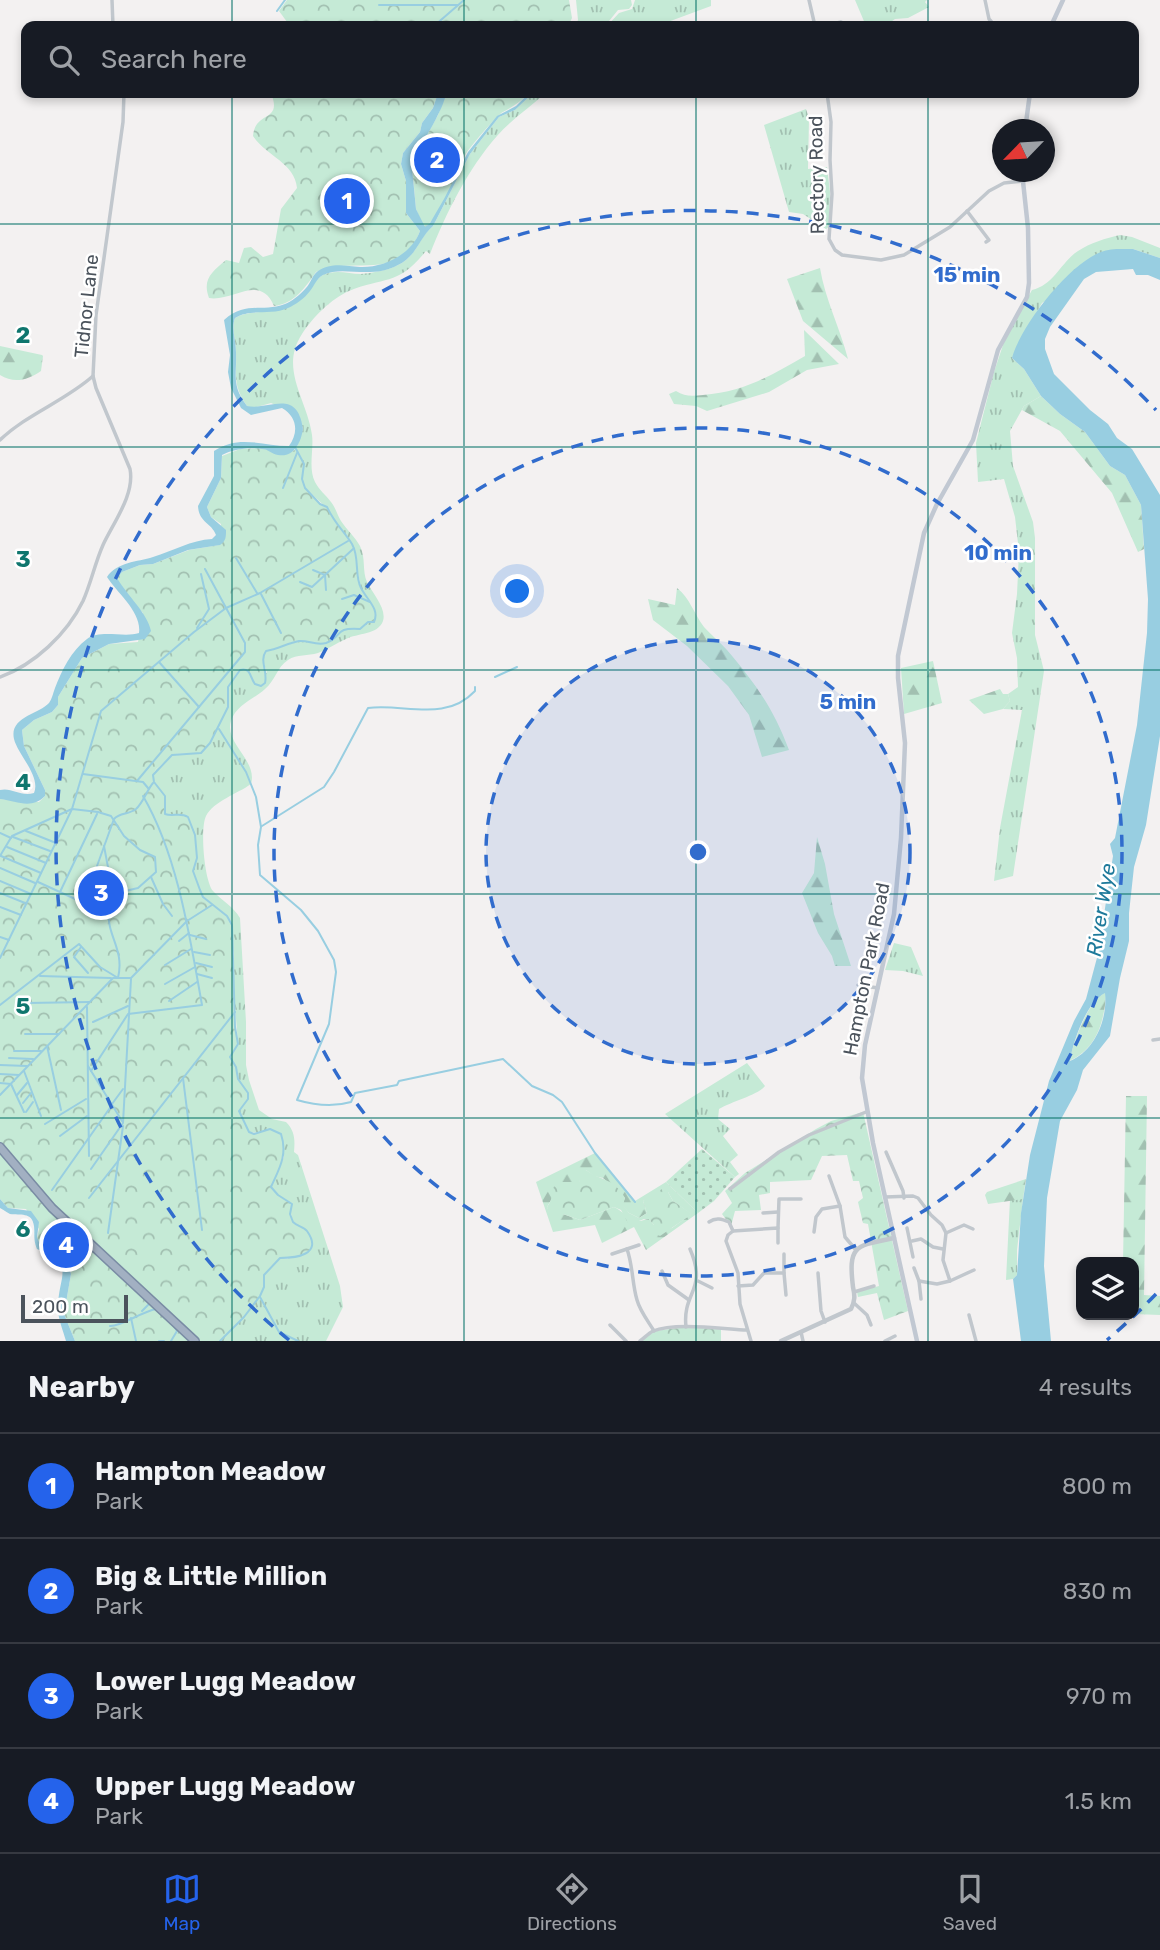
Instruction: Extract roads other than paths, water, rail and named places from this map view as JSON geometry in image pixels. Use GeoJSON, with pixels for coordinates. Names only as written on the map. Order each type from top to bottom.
{"type":"FeatureCollection","features":[{"type":"Feature","properties":{"kind":"highway"},"geometry":{"type":"LineString","coordinates":[[0,1147],[52,1208],[195,1341]]}},
{"type":"Feature","properties":{"kind":"main road"},"geometry":{"type":"LineString","coordinates":[[1053,21],[1063,0]]}},
{"type":"Feature","properties":{"kind":"main road"},"geometry":{"type":"LineString","coordinates":[[1026,119],[1029,98]]}},
{"type":"Feature","properties":{"kind":"main road","name":"Hampton Park Road"},"geometry":{"type":"LineString","coordinates":[[917,1341],[866,1112],[862,1066],[894,914],[904,806],[905,743],[898,690],[898,656],[920,550],[930,518],[973,440],[998,350],[1027,297],[1028,228],[1023,182]]}},
{"type":"Feature","properties":{"kind":"street"},"geometry":{"type":"LineString","coordinates":[[112,0],[113,21]]}},
{"type":"Feature","properties":{"kind":"street"},"geometry":{"type":"LineString","coordinates":[[809,0],[814,21]]}},
{"type":"Feature","properties":{"kind":"street"},"geometry":{"type":"LineString","coordinates":[[985,0],[991,21]]}},
{"type":"Feature","properties":{"kind":"street","name":"Tidnor Lane"},"geometry":{"type":"LineString","coordinates":[[0,677],[17,670],[37,656],[78,611],[131,482],[128,464],[93,376],[96,315],[123,122],[124,98]]}},
{"type":"Feature","properties":{"kind":"street","name":"Rectory Road"},"geometry":{"type":"LineString","coordinates":[[828,98],[831,122],[832,194],[829,239],[835,250],[846,257],[881,260],[904,255],[950,227],[989,191],[999,185],[1017,182]]}},
{"type":"Feature","properties":{"kind":"street"},"geometry":{"type":"LineString","coordinates":[[967,211],[989,240]]}},
{"type":"Feature","properties":{"kind":"street"},"geometry":{"type":"LineString","coordinates":[[0,440],[93,376]]}},
{"type":"Feature","properties":{"kind":"street"},"geometry":{"type":"LineString","coordinates":[[862,994],[860,986],[878,988]]}},
{"type":"Feature","properties":{"kind":"street"},"geometry":{"type":"LineString","coordinates":[[1153,1040],[1160,1039]]}},
{"type":"Feature","properties":{"kind":"street"},"geometry":{"type":"LineString","coordinates":[[730,1189],[779,1152],[809,1135],[866,1112]]}},
{"type":"Feature","properties":{"kind":"street"},"geometry":{"type":"LineString","coordinates":[[886,1152],[904,1198]]}},
{"type":"Feature","properties":{"kind":"street"},"geometry":{"type":"LineString","coordinates":[[829,1176],[840,1206],[845,1237],[856,1250]]}},
{"type":"Feature","properties":{"kind":"street"},"geometry":{"type":"LineString","coordinates":[[885,1197],[918,1198],[942,1225],[946,1233],[944,1265],[950,1280]]}},
{"type":"Feature","properties":{"kind":"street"},"geometry":{"type":"LineString","coordinates":[[778,1243],[779,1199],[801,1199]]}},
{"type":"Feature","properties":{"kind":"street"},"geometry":{"type":"LineString","coordinates":[[814,1232],[816,1217],[822,1209],[840,1206]]}},
{"type":"Feature","properties":{"kind":"street"},"geometry":{"type":"LineString","coordinates":[[763,1213],[778,1212]]}},
{"type":"Feature","properties":{"kind":"street"},"geometry":{"type":"LineString","coordinates":[[709,1222],[713,1219],[724,1219],[729,1222],[733,1231]]}},
{"type":"Feature","properties":{"kind":"street"},"geometry":{"type":"LineString","coordinates":[[946,1233],[964,1225],[972,1229]]}},
{"type":"Feature","properties":{"kind":"street"},"geometry":{"type":"LineString","coordinates":[[751,1341],[740,1304],[737,1266],[726,1241],[733,1231],[778,1228]]}},
{"type":"Feature","properties":{"kind":"street"},"geometry":{"type":"LineString","coordinates":[[907,1228],[914,1256]]}},
{"type":"Feature","properties":{"kind":"street"},"geometry":{"type":"LineString","coordinates":[[782,1341],[848,1311],[854,1303],[850,1264],[856,1250],[861,1246],[894,1238]]}},
{"type":"Feature","properties":{"kind":"street"},"geometry":{"type":"LineString","coordinates":[[912,1241],[921,1239],[943,1250]]}},
{"type":"Feature","properties":{"kind":"street"},"geometry":{"type":"LineString","coordinates":[[612,1254],[639,1245]]}},
{"type":"Feature","properties":{"kind":"street"},"geometry":{"type":"LineString","coordinates":[[627,1249],[638,1303],[654,1331]]}},
{"type":"Feature","properties":{"kind":"street"},"geometry":{"type":"LineString","coordinates":[[686,1327],[685,1314],[698,1281],[696,1263],[690,1249]]}},
{"type":"Feature","properties":{"kind":"street"},"geometry":{"type":"LineString","coordinates":[[784,1254],[786,1295]]}},
{"type":"Feature","properties":{"kind":"street"},"geometry":{"type":"LineString","coordinates":[[914,1268],[921,1299]]}},
{"type":"Feature","properties":{"kind":"street"},"geometry":{"type":"LineString","coordinates":[[919,1281],[942,1284],[974,1270]]}},
{"type":"Feature","properties":{"kind":"street"},"geometry":{"type":"LineString","coordinates":[[662,1271],[668,1285],[689,1300]]}},
{"type":"Feature","properties":{"kind":"street"},"geometry":{"type":"LineString","coordinates":[[738,1286],[753,1285],[764,1273],[784,1273]]}},
{"type":"Feature","properties":{"kind":"street"},"geometry":{"type":"LineString","coordinates":[[818,1273],[821,1311],[825,1322]]}},
{"type":"Feature","properties":{"kind":"street"},"geometry":{"type":"LineString","coordinates":[[698,1281],[712,1288]]}},
{"type":"Feature","properties":{"kind":"street"},"geometry":{"type":"LineString","coordinates":[[854,1292],[874,1286]]}},
{"type":"Feature","properties":{"kind":"street"},"geometry":{"type":"LineString","coordinates":[[854,1303],[867,1315],[871,1325]]}},
{"type":"Feature","properties":{"kind":"street"},"geometry":{"type":"LineString","coordinates":[[969,1315],[976,1341]]}},
{"type":"Feature","properties":{"kind":"street"},"geometry":{"type":"LineString","coordinates":[[610,1325],[626,1341]]}},
{"type":"Feature","properties":{"kind":"street"},"geometry":{"type":"LineString","coordinates":[[640,1341],[654,1331],[686,1327],[747,1330]]}},
{"type":"Feature","properties":{"kind":"street"},"geometry":{"type":"LineString","coordinates":[[801,1332],[803,1341]]}},
{"type":"Feature","properties":{"kind":"street"},"geometry":{"type":"LineString","coordinates":[[886,1341],[895,1336]]}},
{"type":"Feature","properties":{"kind":"water"},"geometry":{"type":"Polygon","coordinates":[[[436,98],[445,98],[428,134],[411,158],[416,209],[425,227],[444,199],[468,152],[497,116],[528,98],[515,110],[499,117],[470,154],[433,226],[404,261],[378,271],[331,272],[317,280],[312,289],[291,307],[275,312],[248,313],[235,318],[233,326],[236,380],[242,399],[247,406],[281,404],[295,408],[303,429],[298,444],[292,452],[284,455],[252,448],[222,455],[221,478],[207,507],[211,517],[226,530],[226,537],[220,545],[188,550],[153,564],[140,565],[122,572],[117,578],[142,611],[151,631],[145,639],[109,644],[82,658],[58,697],[58,705],[52,712],[34,720],[22,730],[24,746],[45,790],[45,796],[29,804],[0,799],[0,790],[34,793],[34,780],[16,745],[14,732],[20,721],[49,703],[64,668],[76,649],[92,636],[139,633],[133,610],[107,577],[111,572],[122,565],[197,541],[212,539],[216,535],[201,516],[198,506],[214,476],[214,451],[232,443],[289,446],[292,441],[295,425],[291,416],[282,408],[251,415],[241,408],[231,388],[228,372],[230,355],[224,320],[240,310],[276,306],[293,300],[323,268],[378,265],[396,258],[411,246],[420,231],[406,213],[406,181],[401,164],[403,153],[420,132],[422,123],[436,98]]]}},
{"type":"Feature","properties":{"kind":"water"},"geometry":{"type":"Polygon","coordinates":[[[1133,249],[1160,258],[1160,280],[1148,275],[1136,275],[1133,269],[1096,272],[1084,279],[1050,327],[1045,339],[1045,349],[1054,374],[1108,424],[1117,438],[1132,449],[1160,495],[1160,736],[1146,825],[1134,867],[1129,941],[1110,1036],[1083,1070],[1077,1090],[1060,1121],[1047,1198],[1044,1266],[1051,1341],[1021,1341],[1013,1279],[1017,1275],[1021,1213],[1030,1155],[1049,1081],[1086,999],[1098,954],[1113,856],[1110,844],[1115,838],[1137,725],[1148,599],[1141,505],[1125,475],[1110,466],[1085,432],[1041,396],[1024,369],[1012,358],[1025,329],[1036,313],[1075,269],[1101,252],[1133,249]],[[1105,993],[1086,1014],[1077,1033],[1070,1061],[1093,1042],[1102,1023],[1105,993]]]}},
{"type":"Feature","properties":{"kind":"water"},"geometry":{"type":"Polygon","coordinates":[[[0,1199],[8,1208],[31,1211],[39,1222],[39,1242],[67,1259],[71,1274],[64,1314],[75,1341],[66,1341],[59,1316],[61,1266],[37,1249],[31,1218],[10,1214],[0,1208],[0,1199]]]}},
{"type":"Feature","properties":{"kind":"waterway"},"geometry":{"type":"LineString","coordinates":[[277,11],[285,0]]}},
{"type":"Feature","properties":{"kind":"waterway"},"geometry":{"type":"LineString","coordinates":[[440,21],[464,0]]}},
{"type":"Feature","properties":{"kind":"waterway"},"geometry":{"type":"LineString","coordinates":[[379,5],[458,5]]}},
{"type":"Feature","properties":{"kind":"waterway"},"geometry":{"type":"LineString","coordinates":[[220,1341],[260,1296],[264,1287],[264,1275],[280,1258],[306,1254],[312,1245],[306,1230],[293,1222],[290,1214],[292,1204],[271,1187],[283,1155],[281,1134],[270,1129],[254,1134],[249,1132],[239,1111],[248,1099],[248,1093],[238,1079],[236,1067],[230,1057],[238,1044],[235,1027],[232,925],[227,916],[203,897],[193,871],[197,858],[195,835],[188,817],[165,814],[165,796],[154,782],[153,775],[172,755],[201,753],[210,743],[228,707],[228,687],[240,670],[246,670],[255,684],[261,686],[265,683],[263,659],[266,651],[299,641],[326,643],[342,631],[360,629],[368,622],[374,622],[374,609],[359,583],[352,544],[327,507],[320,504],[305,488],[302,479],[304,464],[295,447]]}},
{"type":"Feature","properties":{"kind":"waterway"},"geometry":{"type":"LineString","coordinates":[[283,488],[297,453]]}},
{"type":"Feature","properties":{"kind":"waterway"},"geometry":{"type":"LineString","coordinates":[[0,856],[12,836],[72,809],[101,711],[226,608],[260,593],[348,541]]}},
{"type":"Feature","properties":{"kind":"waterway"},"geometry":{"type":"LineString","coordinates":[[300,582],[312,587],[353,549]]}},
{"type":"Feature","properties":{"kind":"waterway"},"geometry":{"type":"LineString","coordinates":[[236,558],[257,593]]}},
{"type":"Feature","properties":{"kind":"waterway"},"geometry":{"type":"LineString","coordinates":[[137,781],[245,652],[245,643],[205,569]]}},
{"type":"Feature","properties":{"kind":"waterway"},"geometry":{"type":"LineString","coordinates":[[313,570],[325,575],[326,590]]}},
{"type":"Feature","properties":{"kind":"waterway"},"geometry":{"type":"LineString","coordinates":[[197,628],[209,609],[201,574]]}},
{"type":"Feature","properties":{"kind":"waterway"},"geometry":{"type":"LineString","coordinates":[[261,594],[281,633]]}},
{"type":"Feature","properties":{"kind":"waterway"},"geometry":{"type":"LineString","coordinates":[[342,599],[354,595],[370,602]]}},
{"type":"Feature","properties":{"kind":"waterway"},"geometry":{"type":"LineString","coordinates":[[159,662],[199,707]]}},
{"type":"Feature","properties":{"kind":"waterway"},"geometry":{"type":"LineString","coordinates":[[495,677],[517,667]]}},
{"type":"Feature","properties":{"kind":"waterway"},"geometry":{"type":"LineString","coordinates":[[262,826],[324,787],[368,708],[437,709],[463,701],[475,691],[475,687]]}},
{"type":"Feature","properties":{"kind":"waterway"},"geometry":{"type":"LineString","coordinates":[[219,729],[246,772],[256,797],[261,827],[258,845],[260,875],[301,910],[318,931],[334,960],[336,972],[329,1024],[297,1100],[324,1105],[344,1104],[351,1102],[355,1093],[503,1059],[532,1086],[562,1102],[595,1153],[635,1202]]}},
{"type":"Feature","properties":{"kind":"waterway"},"geometry":{"type":"LineString","coordinates":[[83,774],[143,782],[148,788]]}},
{"type":"Feature","properties":{"kind":"waterway"},"geometry":{"type":"LineString","coordinates":[[93,877],[114,819],[136,809],[153,783]]}},
{"type":"Feature","properties":{"kind":"waterway"},"geometry":{"type":"LineString","coordinates":[[91,1071],[128,1014],[202,1005],[174,871],[155,819],[143,796]]}},
{"type":"Feature","properties":{"kind":"waterway"},"geometry":{"type":"LineString","coordinates":[[0,958],[72,809],[111,816],[124,836],[140,850],[155,857],[156,872],[138,888],[113,894],[104,846]]}},
{"type":"Feature","properties":{"kind":"waterway"},"geometry":{"type":"LineString","coordinates":[[60,892],[97,814]]}},
{"type":"Feature","properties":{"kind":"waterway"},"geometry":{"type":"LineString","coordinates":[[26,831],[56,843]]}},
{"type":"Feature","properties":{"kind":"waterway"},"geometry":{"type":"LineString","coordinates":[[0,833],[11,838]]}},
{"type":"Feature","properties":{"kind":"waterway"},"geometry":{"type":"LineString","coordinates":[[13,837],[50,851]]}},
{"type":"Feature","properties":{"kind":"waterway"},"geometry":{"type":"LineString","coordinates":[[7,847],[46,863]]}},
{"type":"Feature","properties":{"kind":"waterway"},"geometry":{"type":"LineString","coordinates":[[1,856],[41,873]]}},
{"type":"Feature","properties":{"kind":"waterway"},"geometry":{"type":"LineString","coordinates":[[0,868],[35,883]]}},
{"type":"Feature","properties":{"kind":"waterway"},"geometry":{"type":"LineString","coordinates":[[151,877],[163,904],[172,916]]}},
{"type":"Feature","properties":{"kind":"waterway"},"geometry":{"type":"LineString","coordinates":[[0,881],[31,894]]}},
{"type":"Feature","properties":{"kind":"waterway"},"geometry":{"type":"LineString","coordinates":[[38,882],[108,914]]}},
{"type":"Feature","properties":{"kind":"waterway"},"geometry":{"type":"LineString","coordinates":[[0,893],[25,903]]}},
{"type":"Feature","properties":{"kind":"waterway"},"geometry":{"type":"LineString","coordinates":[[0,1005],[79,944],[100,967],[118,978],[119,959],[109,920],[109,911],[118,904],[118,893]]}},
{"type":"Feature","properties":{"kind":"waterway"},"geometry":{"type":"LineString","coordinates":[[0,1095],[113,978],[131,978],[187,921],[212,905]]}},
{"type":"Feature","properties":{"kind":"waterway"},"geometry":{"type":"LineString","coordinates":[[0,907],[21,915]]}},
{"type":"Feature","properties":{"kind":"waterway"},"geometry":{"type":"LineString","coordinates":[[179,941],[189,933]]}},
{"type":"Feature","properties":{"kind":"waterway"},"geometry":{"type":"LineString","coordinates":[[190,935],[206,939]]}},
{"type":"Feature","properties":{"kind":"waterway"},"geometry":{"type":"LineString","coordinates":[[0,937],[9,940]]}},
{"type":"Feature","properties":{"kind":"waterway"},"geometry":{"type":"LineString","coordinates":[[81,947],[74,957],[88,973]]}},
{"type":"Feature","properties":{"kind":"waterway"},"geometry":{"type":"LineString","coordinates":[[165,965],[191,949]]}},
{"type":"Feature","properties":{"kind":"waterway"},"geometry":{"type":"LineString","coordinates":[[194,952],[210,955]]}},
{"type":"Feature","properties":{"kind":"waterway"},"geometry":{"type":"LineString","coordinates":[[196,963],[212,967]]}},
{"type":"Feature","properties":{"kind":"waterway"},"geometry":{"type":"LineString","coordinates":[[165,984],[195,967]]}},
{"type":"Feature","properties":{"kind":"waterway"},"geometry":{"type":"LineString","coordinates":[[197,974],[212,978]]}},
{"type":"Feature","properties":{"kind":"waterway"},"geometry":{"type":"LineString","coordinates":[[40,976],[111,978]]}},
{"type":"Feature","properties":{"kind":"waterway"},"geometry":{"type":"LineString","coordinates":[[91,1169],[123,1123],[131,979]]}},
{"type":"Feature","properties":{"kind":"waterway"},"geometry":{"type":"LineString","coordinates":[[169,1001],[197,982]]}},
{"type":"Feature","properties":{"kind":"waterway"},"geometry":{"type":"LineString","coordinates":[[27,1003],[89,1002]]}},
{"type":"Feature","properties":{"kind":"waterway"},"geometry":{"type":"LineString","coordinates":[[93,1022],[128,1006]]}},
{"type":"Feature","properties":{"kind":"waterway"},"geometry":{"type":"LineString","coordinates":[[87,1007],[89,1156]]}},
{"type":"Feature","properties":{"kind":"waterway"},"geometry":{"type":"LineString","coordinates":[[89,1198],[235,1012]]}},
{"type":"Feature","properties":{"kind":"waterway"},"geometry":{"type":"LineString","coordinates":[[25,1034],[59,1034]]}},
{"type":"Feature","properties":{"kind":"waterway"},"geometry":{"type":"LineString","coordinates":[[47,1046],[61,1110]]}},
{"type":"Feature","properties":{"kind":"waterway"},"geometry":{"type":"LineString","coordinates":[[14,1051],[41,1051]]}},
{"type":"Feature","properties":{"kind":"waterway"},"geometry":{"type":"LineString","coordinates":[[9,1058],[33,1059]]}},
{"type":"Feature","properties":{"kind":"waterway"},"geometry":{"type":"LineString","coordinates":[[0,1065],[27,1066]]}},
{"type":"Feature","properties":{"kind":"waterway"},"geometry":{"type":"LineString","coordinates":[[88,1066],[122,1121]]}},
{"type":"Feature","properties":{"kind":"waterway"},"geometry":{"type":"LineString","coordinates":[[24,1071],[41,1116]]}},
{"type":"Feature","properties":{"kind":"waterway"},"geometry":{"type":"LineString","coordinates":[[0,1074],[19,1075]]}},
{"type":"Feature","properties":{"kind":"waterway"},"geometry":{"type":"LineString","coordinates":[[183,1078],[202,1230]]}},
{"type":"Feature","properties":{"kind":"waterway"},"geometry":{"type":"LineString","coordinates":[[0,1083],[11,1084],[24,1112]]}},
{"type":"Feature","properties":{"kind":"waterway"},"geometry":{"type":"LineString","coordinates":[[17,1095],[27,1083]]}},
{"type":"Feature","properties":{"kind":"waterway"},"geometry":{"type":"LineString","coordinates":[[112,1104],[123,1089]]}},
{"type":"Feature","properties":{"kind":"waterway"},"geometry":{"type":"LineString","coordinates":[[23,1103],[31,1093]]}},
{"type":"Feature","properties":{"kind":"waterway"},"geometry":{"type":"LineString","coordinates":[[45,1124],[86,1099]]}},
{"type":"Feature","properties":{"kind":"waterway"},"geometry":{"type":"LineString","coordinates":[[26,1112],[33,1102]]}},
{"type":"Feature","properties":{"kind":"waterway"},"geometry":{"type":"LineString","coordinates":[[52,1190],[112,1105]]}},
{"type":"Feature","properties":{"kind":"waterway"},"geometry":{"type":"LineString","coordinates":[[60,1136],[87,1116]]}},
{"type":"Feature","properties":{"kind":"waterway"},"geometry":{"type":"LineString","coordinates":[[108,1233],[123,1126]]}},
{"type":"Feature","properties":{"kind":"waterway"},"geometry":{"type":"LineString","coordinates":[[260,1297],[279,1332],[298,1341]]}},
{"type":"Feature","properties":{"kind":"waterway"},"geometry":{"type":"LineString","coordinates":[[142,1311],[150,1303]]}},
{"type":"Feature","properties":{"kind":"waterway"},"geometry":{"type":"LineString","coordinates":[[110,1326],[156,1309]]}},
{"type":"Feature","properties":{"kind":"waterway"},"geometry":{"type":"LineString","coordinates":[[131,1318],[136,1341]]}},
{"type":"Feature","properties":{"kind":"waterway"},"geometry":{"type":"LineString","coordinates":[[171,1341],[177,1331],[173,1324]]}},
{"type":"Feature","properties":{"kind":"waterway"},"geometry":{"type":"LineString","coordinates":[[159,1341],[164,1341]]}},
{"type":"Feature","properties":{"kind":"place","name":"Big & Little Million"},"geometry":{"type":"Point","coordinates":[437,160]}},
{"type":"Feature","properties":{"kind":"place","name":"Hampton Meadow"},"geometry":{"type":"Point","coordinates":[347,201]}},
{"type":"Feature","properties":{"kind":"place","name":"Lower Lugg Meadow"},"geometry":{"type":"Point","coordinates":[101,893]}},
{"type":"Feature","properties":{"kind":"place","name":"Upper Lugg Meadow"},"geometry":{"type":"Point","coordinates":[66,1245]}},
{"type":"Feature","properties":{"kind":"water label","name":"River Wye"},"geometry":{"type":"Point","coordinates":[1101,910]}}]}
